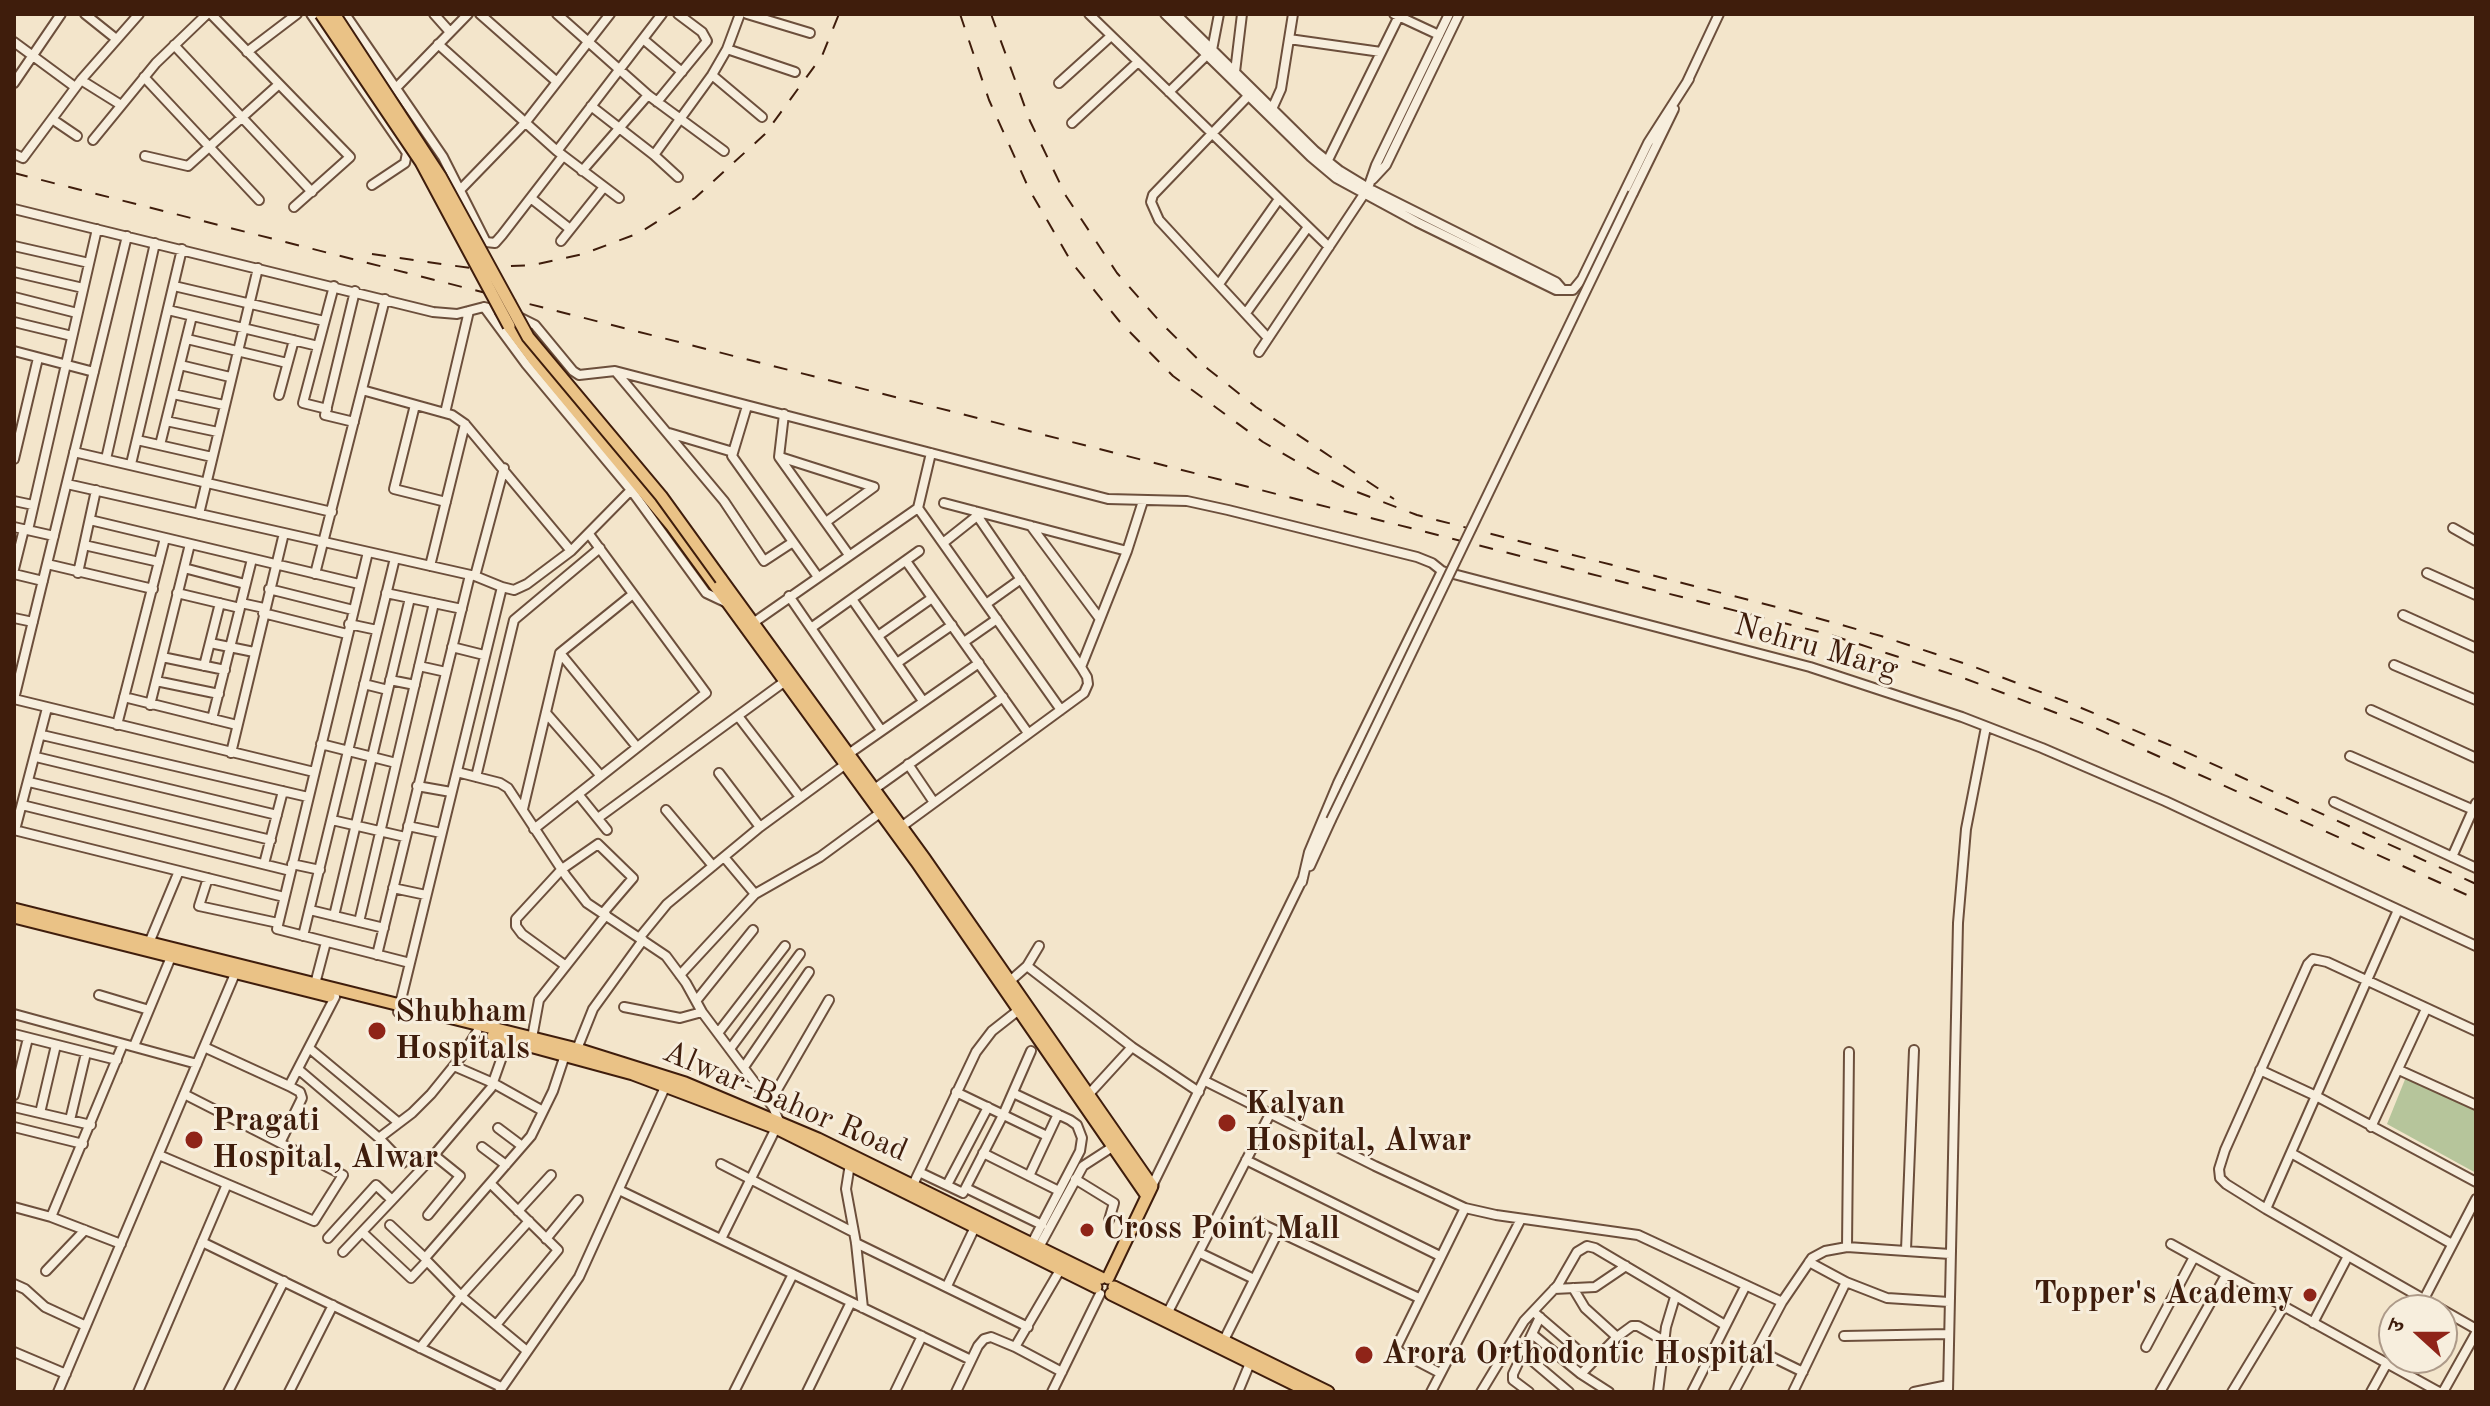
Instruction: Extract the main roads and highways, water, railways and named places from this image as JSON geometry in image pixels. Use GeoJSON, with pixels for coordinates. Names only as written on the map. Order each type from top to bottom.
{"type":"FeatureCollection","features":[{"type":"Feature","properties":{"kind":"main road"},"geometry":{"type":"LineString","coordinates":[[321,14],[421,162],[509,326],[753,623],[848,760],[880,813],[1010,981],[1022,1007],[1089,1094],[1149,1191],[1105,1286]]}},
{"type":"Feature","properties":{"kind":"main road"},"geometry":{"type":"LineString","coordinates":[[334,14],[440,176],[517,321],[661,496],[718,582],[725,602],[784,682],[901,827],[966,926],[1118,1143]]}},
{"type":"Feature","properties":{"kind":"main road","name":"Alwar-Bahor Road"},"geometry":{"type":"LineString","coordinates":[[14,909],[149,943],[335,997],[577,1049],[685,1083],[1035,1247],[1105,1286]]}},
{"type":"Feature","properties":{"kind":"main road","name":"Alwar-Bahor Road"},"geometry":{"type":"LineString","coordinates":[[14,917],[171,957],[315,984],[666,1085],[778,1125],[850,1164],[911,1190],[1060,1270],[1105,1286]]}},
{"type":"Feature","properties":{"kind":"main road"},"geometry":{"type":"LineString","coordinates":[[1105,1286],[1168,1312],[1328,1392]]}},
{"type":"Feature","properties":{"kind":"main road"},"geometry":{"type":"LineString","coordinates":[[1105,1286],[1310,1392]]}},
{"type":"Feature","properties":{"kind":"railway"},"geometry":{"type":"LineString","coordinates":[[372,254],[470,268],[533,265],[583,254],[639,233],[695,198],[765,134],[822,56],[839,14]]}},
{"type":"Feature","properties":{"kind":"railway"},"geometry":{"type":"LineString","coordinates":[[960,14],[989,100],[1029,189],[1072,263],[1120,322],[1173,376],[1263,442],[1313,471],[1344,487],[1417,515],[1788,610],[1972,666],[2184,751],[2476,884]]}},
{"type":"Feature","properties":{"kind":"railway"},"geometry":{"type":"LineString","coordinates":[[991,14],[1030,121],[1066,196],[1117,273],[1162,324],[1208,369],[1256,407],[1394,499]]}},
{"type":"Feature","properties":{"kind":"railway"},"geometry":{"type":"LineString","coordinates":[[14,173],[1831,635],[1966,679],[2091,726],[2476,899]]}},
{"type":"Feature","properties":{"kind":"place","name":"Shubham Hospitals"},"geometry":{"type":"Point","coordinates":[377,1031]}},
{"type":"Feature","properties":{"kind":"place","name":"Kalyan Hospital, Alwar"},"geometry":{"type":"Point","coordinates":[1227,1123]}},
{"type":"Feature","properties":{"kind":"place","name":"Pragati Hospital, Alwar"},"geometry":{"type":"Point","coordinates":[194,1140]}},
{"type":"Feature","properties":{"kind":"place","name":"Cross Point Mall"},"geometry":{"type":"Point","coordinates":[1087,1230]}},
{"type":"Feature","properties":{"kind":"place","name":"Topper's Academy"},"geometry":{"type":"Point","coordinates":[2310,1295]}},
{"type":"Feature","properties":{"kind":"place","name":"Arora Orthodontic Hospital"},"geometry":{"type":"Point","coordinates":[1364,1355]}}]}
